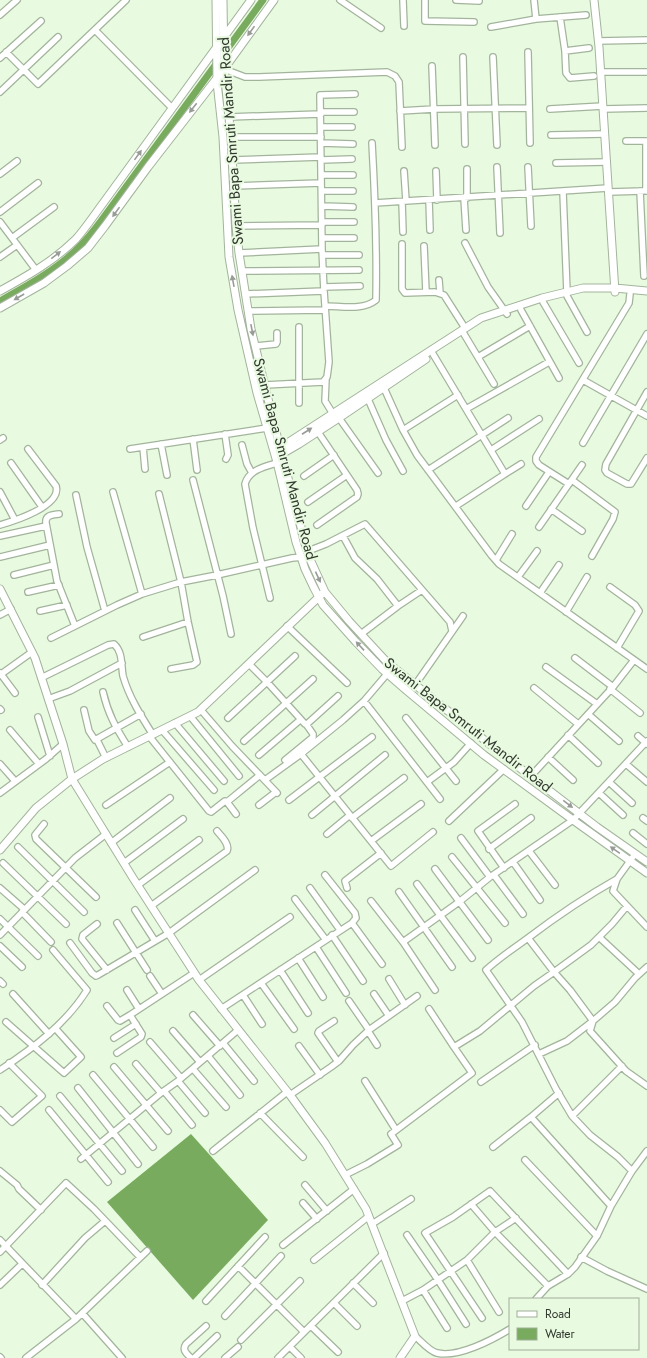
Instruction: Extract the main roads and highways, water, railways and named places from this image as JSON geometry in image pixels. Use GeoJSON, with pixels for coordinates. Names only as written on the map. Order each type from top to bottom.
{"type":"FeatureCollection","features":[{"type":"Feature","properties":{"kind":"water"},"geometry":{"type":"Polygon","coordinates":[[[191,1134],[268,1220],[193,1300],[107,1202],[191,1134]]]}},
{"type":"Feature","properties":{"kind":"waterway"},"geometry":{"type":"LineString","coordinates":[[0,301],[53,269],[73,253],[86,239],[101,221],[263,0]]}}]}
